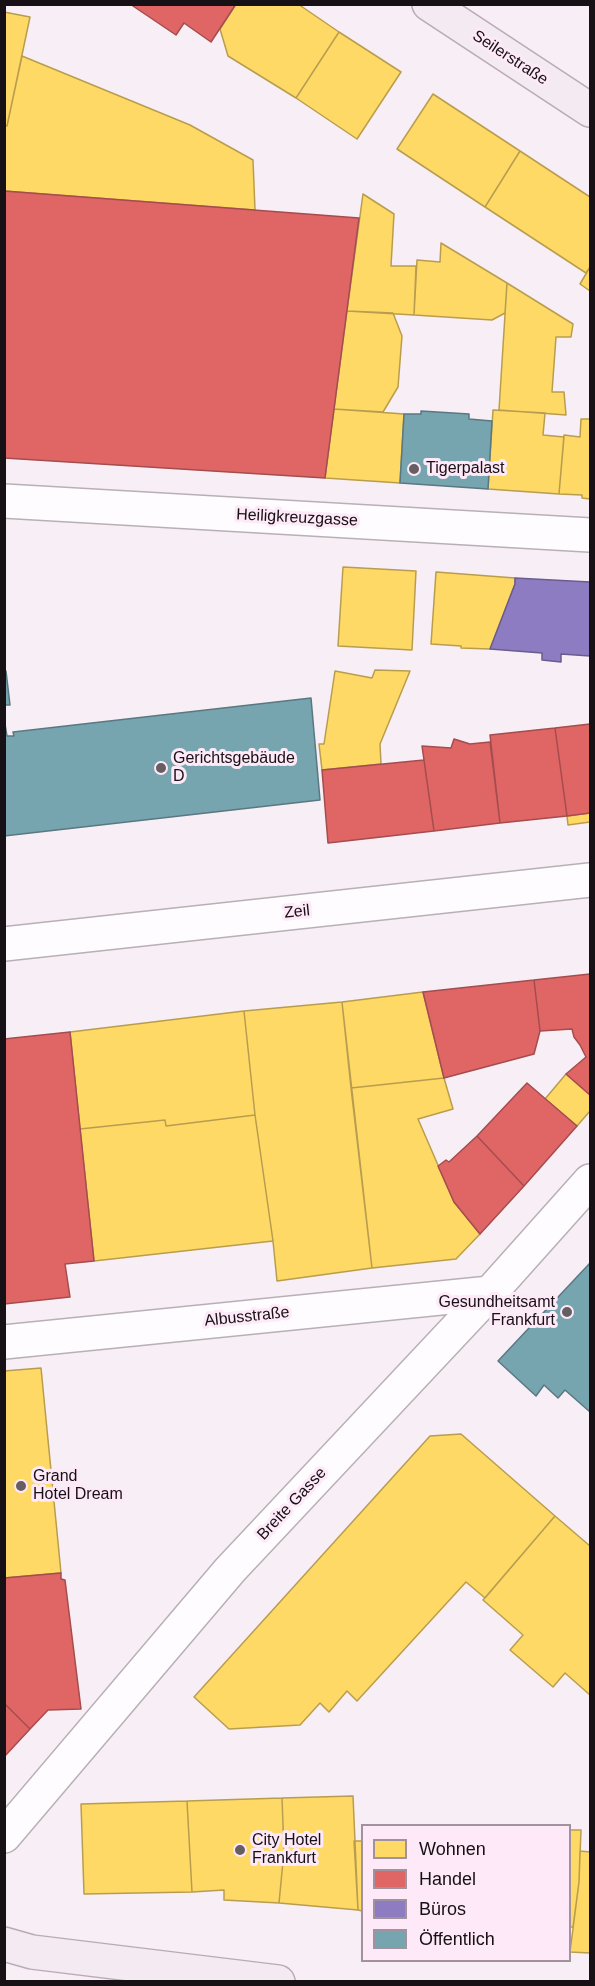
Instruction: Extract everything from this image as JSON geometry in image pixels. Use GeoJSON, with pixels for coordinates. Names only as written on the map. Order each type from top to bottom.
{"type":"FeatureCollection","features":[{"type":"Feature","properties":{"kind":"main road","name":"Seilerstraße"},"geometry":{"type":"LineString","coordinates":[[429,4],[591,110]]}},
{"type":"Feature","properties":{"kind":"main road"},"geometry":{"type":"LineString","coordinates":[[4,1944],[32,1952],[278,1982]]}},
{"type":"Feature","properties":{"kind":"street","name":"Heiligkreuzgasse"},"geometry":{"type":"LineString","coordinates":[[4,501],[591,535]]}},
{"type":"Feature","properties":{"kind":"street","name":"Zeil"},"geometry":{"type":"LineString","coordinates":[[4,944],[591,880]]}},
{"type":"Feature","properties":{"kind":"street","name":"Breite Gasse"},"geometry":{"type":"LineString","coordinates":[[4,1836],[230,1570],[490,1293],[591,1181]]}},
{"type":"Feature","properties":{"kind":"street","name":"Albusstraße"},"geometry":{"type":"LineString","coordinates":[[4,1342],[490,1293]]}},
{"type":"Feature","properties":{"kind":"building: Wohnen"},"geometry":{"type":"Polygon","coordinates":[[[236,4],[298,4],[339,32],[296,98],[228,56],[220,29],[236,4]]]}},
{"type":"Feature","properties":{"kind":"building: Wohnen"},"geometry":{"type":"Polygon","coordinates":[[[4,12],[30,17],[7,126],[4,126],[4,12]]]}},
{"type":"Feature","properties":{"kind":"building: Wohnen"},"geometry":{"type":"Polygon","coordinates":[[[339,32],[401,72],[357,139],[296,98],[339,32]]]}},
{"type":"Feature","properties":{"kind":"building: Wohnen"},"geometry":{"type":"Polygon","coordinates":[[[22,56],[190,125],[253,160],[255,210],[4,191],[4,126],[7,126],[22,56]]]}},
{"type":"Feature","properties":{"kind":"building: Wohnen"},"geometry":{"type":"Polygon","coordinates":[[[433,94],[520,151],[485,207],[397,149],[433,94]]]}},
{"type":"Feature","properties":{"kind":"building: Wohnen"},"geometry":{"type":"Polygon","coordinates":[[[520,151],[590,197],[590,267],[586,273],[485,207],[520,151]]]}},
{"type":"Feature","properties":{"kind":"building: Wohnen"},"geometry":{"type":"Polygon","coordinates":[[[363,194],[394,214],[391,266],[416,266],[414,315],[347,311],[363,194]]]}},
{"type":"Feature","properties":{"kind":"building: Wohnen"},"geometry":{"type":"Polygon","coordinates":[[[441,243],[507,283],[505,313],[492,320],[414,315],[417,260],[440,262],[441,243]]]}},
{"type":"Feature","properties":{"kind":"building: Wohnen"},"geometry":{"type":"Polygon","coordinates":[[[590,267],[590,291],[580,284],[590,267]]]}},
{"type":"Feature","properties":{"kind":"building: Wohnen"},"geometry":{"type":"Polygon","coordinates":[[[507,283],[573,324],[571,337],[556,337],[552,392],[564,392],[566,415],[499,410],[507,283]]]}},
{"type":"Feature","properties":{"kind":"building: Wohnen"},"geometry":{"type":"Polygon","coordinates":[[[347,311],[393,313],[402,336],[398,387],[383,412],[334,409],[347,311]]]}},
{"type":"Feature","properties":{"kind":"building: Wohnen"},"geometry":{"type":"Polygon","coordinates":[[[334,409],[404,414],[400,483],[325,478],[334,409]]]}},
{"type":"Feature","properties":{"kind":"building: Wohnen"},"geometry":{"type":"Polygon","coordinates":[[[493,410],[545,413],[543,435],[564,437],[559,494],[488,489],[493,410]]]}},
{"type":"Feature","properties":{"kind":"building: Wohnen"},"geometry":{"type":"Polygon","coordinates":[[[581,419],[590,419],[590,499],[582,498],[582,495],[559,494],[564,435],[580,437],[581,419]]]}},
{"type":"Feature","properties":{"kind":"building: Wohnen"},"geometry":{"type":"Polygon","coordinates":[[[343,567],[416,571],[412,650],[338,646],[343,567]]]}},
{"type":"Feature","properties":{"kind":"building: Wohnen"},"geometry":{"type":"Polygon","coordinates":[[[436,572],[515,578],[515,584],[490,649],[431,644],[436,572]]]}},
{"type":"Feature","properties":{"kind":"building: Wohnen"},"geometry":{"type":"Polygon","coordinates":[[[375,670],[410,671],[380,744],[381,764],[322,770],[319,744],[324,744],[335,671],[372,678],[375,670]]]}},
{"type":"Feature","properties":{"kind":"building: Wohnen"},"geometry":{"type":"Polygon","coordinates":[[[590,813],[590,822],[568,825],[567,816],[590,813]]]}},
{"type":"Feature","properties":{"kind":"building: Wohnen"},"geometry":{"type":"Polygon","coordinates":[[[423,992],[444,1078],[351,1088],[342,1002],[423,992]]]}},
{"type":"Feature","properties":{"kind":"building: Wohnen"},"geometry":{"type":"Polygon","coordinates":[[[342,1002],[372,1268],[277,1281],[244,1011],[342,1002]]]}},
{"type":"Feature","properties":{"kind":"building: Wohnen"},"geometry":{"type":"Polygon","coordinates":[[[244,1011],[255,1115],[166,1126],[165,1120],[80,1129],[70,1032],[244,1011]]]}},
{"type":"Feature","properties":{"kind":"building: Wohnen"},"geometry":{"type":"Polygon","coordinates":[[[566,1074],[590,1095],[590,1111],[577,1126],[545,1099],[566,1074]]]}},
{"type":"Feature","properties":{"kind":"building: Wohnen"},"geometry":{"type":"Polygon","coordinates":[[[444,1078],[453,1109],[418,1119],[454,1202],[480,1234],[456,1259],[372,1268],[351,1088],[444,1078]]]}},
{"type":"Feature","properties":{"kind":"building: Wohnen"},"geometry":{"type":"Polygon","coordinates":[[[255,1115],[273,1241],[94,1261],[80,1129],[165,1120],[166,1126],[255,1115]]]}},
{"type":"Feature","properties":{"kind":"building: Wohnen"},"geometry":{"type":"Polygon","coordinates":[[[41,1368],[61,1573],[4,1578],[4,1371],[41,1368]]]}},
{"type":"Feature","properties":{"kind":"building: Wohnen"},"geometry":{"type":"Polygon","coordinates":[[[461,1434],[555,1516],[485,1598],[466,1582],[357,1701],[347,1691],[329,1712],[320,1703],[300,1725],[229,1729],[194,1697],[430,1436],[461,1434]]]}},
{"type":"Feature","properties":{"kind":"building: Wohnen"},"geometry":{"type":"Polygon","coordinates":[[[555,1516],[590,1546],[590,1695],[565,1673],[553,1687],[510,1650],[523,1635],[483,1600],[555,1516]]]}},
{"type":"Feature","properties":{"kind":"building: Wohnen"},"geometry":{"type":"Polygon","coordinates":[[[353,1796],[358,1910],[279,1903],[284,1851],[282,1798],[353,1796]]]}},
{"type":"Feature","properties":{"kind":"building: Wohnen"},"geometry":{"type":"Polygon","coordinates":[[[282,1798],[284,1851],[279,1903],[224,1900],[224,1890],[192,1892],[187,1801],[282,1798]]]}},
{"type":"Feature","properties":{"kind":"building: Wohnen"},"geometry":{"type":"Polygon","coordinates":[[[187,1801],[192,1892],[84,1894],[81,1804],[187,1801]]]}},
{"type":"Feature","properties":{"kind":"building: Wohnen"},"geometry":{"type":"Polygon","coordinates":[[[571,1830],[581,1830],[579,1882],[573,1927],[571,1927],[571,1830]]]}},
{"type":"Feature","properties":{"kind":"building: Wohnen"},"geometry":{"type":"Polygon","coordinates":[[[354,1841],[361,1841],[361,1911],[358,1910],[354,1841]]]}},
{"type":"Feature","properties":{"kind":"building: Wohnen"},"geometry":{"type":"Polygon","coordinates":[[[580,1851],[590,1852],[590,1953],[571,1952],[580,1851]]]}},
{"type":"Feature","properties":{"kind":"building: Handel"},"geometry":{"type":"Polygon","coordinates":[[[130,4],[236,4],[211,42],[184,23],[176,35],[130,4]]]}},
{"type":"Feature","properties":{"kind":"building: Handel"},"geometry":{"type":"Polygon","coordinates":[[[4,191],[359,218],[325,478],[4,458],[4,191]]]}},
{"type":"Feature","properties":{"kind":"building: Handel"},"geometry":{"type":"Polygon","coordinates":[[[590,724],[590,813],[567,816],[555,728],[590,724]]]}},
{"type":"Feature","properties":{"kind":"building: Handel"},"geometry":{"type":"Polygon","coordinates":[[[555,728],[567,816],[500,823],[490,735],[555,728]]]}},
{"type":"Feature","properties":{"kind":"building: Handel"},"geometry":{"type":"Polygon","coordinates":[[[454,739],[470,744],[490,742],[500,823],[434,831],[422,746],[451,748],[454,739]]]}},
{"type":"Feature","properties":{"kind":"building: Handel"},"geometry":{"type":"Polygon","coordinates":[[[424,760],[434,831],[328,843],[322,770],[424,760]]]}},
{"type":"Feature","properties":{"kind":"building: Handel"},"geometry":{"type":"Polygon","coordinates":[[[590,974],[590,1095],[566,1074],[586,1057],[572,1029],[540,1031],[534,980],[590,974]]]}},
{"type":"Feature","properties":{"kind":"building: Handel"},"geometry":{"type":"Polygon","coordinates":[[[534,980],[540,1031],[534,1054],[444,1078],[423,992],[534,980]]]}},
{"type":"Feature","properties":{"kind":"building: Handel"},"geometry":{"type":"Polygon","coordinates":[[[70,1032],[94,1261],[65,1264],[70,1297],[4,1304],[4,1039],[70,1032]]]}},
{"type":"Feature","properties":{"kind":"building: Handel"},"geometry":{"type":"Polygon","coordinates":[[[527,1083],[577,1126],[524,1186],[477,1136],[527,1083]]]}},
{"type":"Feature","properties":{"kind":"building: Handel"},"geometry":{"type":"Polygon","coordinates":[[[477,1136],[524,1186],[480,1234],[454,1202],[438,1166],[446,1160],[449,1162],[477,1136]]]}},
{"type":"Feature","properties":{"kind":"building: Handel"},"geometry":{"type":"Polygon","coordinates":[[[61,1573],[61,1579],[65,1580],[81,1709],[48,1710],[30,1729],[4,1703],[4,1578],[61,1573]]]}},
{"type":"Feature","properties":{"kind":"building: Handel"},"geometry":{"type":"Polygon","coordinates":[[[4,1703],[30,1729],[4,1757],[4,1703]]]}},
{"type":"Feature","properties":{"kind":"building: Büros"},"geometry":{"type":"Polygon","coordinates":[[[515,578],[590,582],[590,656],[561,654],[561,662],[542,660],[542,653],[490,649],[515,584],[515,578]]]}},
{"type":"Feature","properties":{"kind":"building: Öffentlich"},"geometry":{"type":"Polygon","coordinates":[[[421,411],[469,414],[469,419],[492,421],[488,489],[400,483],[404,414],[421,414],[421,411]]]}},
{"type":"Feature","properties":{"kind":"building: Öffentlich"},"geometry":{"type":"Polygon","coordinates":[[[4,671],[6,671],[10,705],[4,705],[4,671]]]}},
{"type":"Feature","properties":{"kind":"building: Öffentlich","name":"Gerichtsgebäude D"},"geometry":{"type":"Polygon","coordinates":[[[311,698],[320,800],[4,836],[4,718],[7,736],[14,736],[13,732],[311,698]]]}},
{"type":"Feature","properties":{"kind":"building: Öffentlich","name":"Gesundheitsamt Frankfurt"},"geometry":{"type":"Polygon","coordinates":[[[590,1263],[590,1412],[565,1390],[558,1398],[544,1385],[536,1396],[498,1361],[590,1263]]]}},
{"type":"Feature","properties":{"kind":"place","name":"Tigerpalast"},"geometry":{"type":"Point","coordinates":[414,469]}},
{"type":"Feature","properties":{"kind":"place","name":"Gerichtsgebäude D"},"geometry":{"type":"Point","coordinates":[161,768]}},
{"type":"Feature","properties":{"kind":"place","name":"Gesundheitsamt Frankfurt"},"geometry":{"type":"Point","coordinates":[567,1312]}},
{"type":"Feature","properties":{"kind":"place","name":"Grand Hotel Dream"},"geometry":{"type":"Point","coordinates":[21,1486]}},
{"type":"Feature","properties":{"kind":"place","name":"City Hotel Frankfurt"},"geometry":{"type":"Point","coordinates":[240,1850]}}]}
